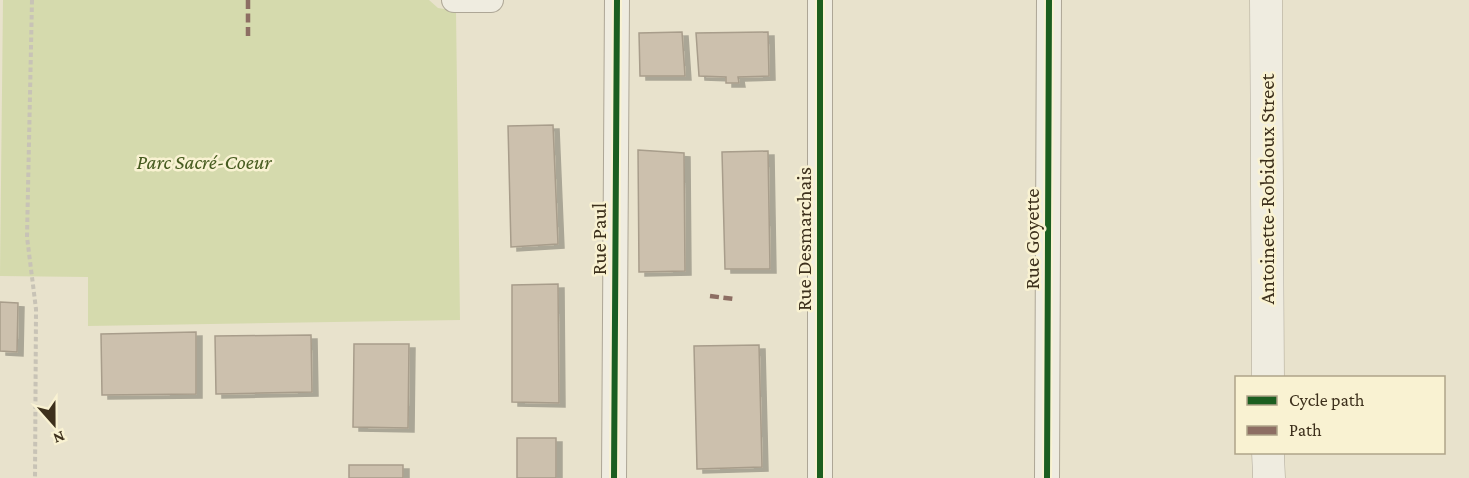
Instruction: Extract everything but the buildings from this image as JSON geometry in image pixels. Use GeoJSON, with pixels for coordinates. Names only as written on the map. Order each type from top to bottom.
{"type":"FeatureCollection","features":[{"type":"Feature","properties":{"kind":"street"},"geometry":{"type":"LineString","coordinates":[[454,0],[491,0]]}},
{"type":"Feature","properties":{"kind":"street","name":"Rue Paul"},"geometry":{"type":"LineString","coordinates":[[614,478],[617,0]]}},
{"type":"Feature","properties":{"kind":"street","name":"Rue Desmarchais"},"geometry":{"type":"LineString","coordinates":[[820,0],[820,478]]}},
{"type":"Feature","properties":{"kind":"street","name":"Rue Goyette"},"geometry":{"type":"LineString","coordinates":[[1047,478],[1049,0]]}},
{"type":"Feature","properties":{"kind":"street","name":"Antoinette-Robidoux Street"},"geometry":{"type":"LineString","coordinates":[[1266,0],[1268,376]]}},
{"type":"Feature","properties":{"kind":"street"},"geometry":{"type":"LineString","coordinates":[[1269,454],[1269,478]]}},
{"type":"Feature","properties":{"kind":"path"},"geometry":{"type":"LineString","coordinates":[[32,0],[27,237],[36,309],[35,478]]}},
{"type":"Feature","properties":{"kind":"green space","name":"Parc Sacré-Coeur"},"geometry":{"type":"Polygon","coordinates":[[[3,0],[429,0],[438,8],[456,11],[460,320],[88,326],[88,277],[0,276],[3,0]]]}},
{"type":"Feature","properties":{"kind":"marked path"},"geometry":{"type":"LineString","coordinates":[[248,0],[248,39]]}},
{"type":"Feature","properties":{"kind":"marked path"},"geometry":{"type":"LineString","coordinates":[[710,296],[734,299]]}},
{"type":"Feature","properties":{"kind":"cycle path"},"geometry":{"type":"LineString","coordinates":[[614,478],[617,0]]}},
{"type":"Feature","properties":{"kind":"cycle path"},"geometry":{"type":"LineString","coordinates":[[820,0],[820,478]]}},
{"type":"Feature","properties":{"kind":"cycle path"},"geometry":{"type":"LineString","coordinates":[[1047,478],[1049,0]]}}]}
